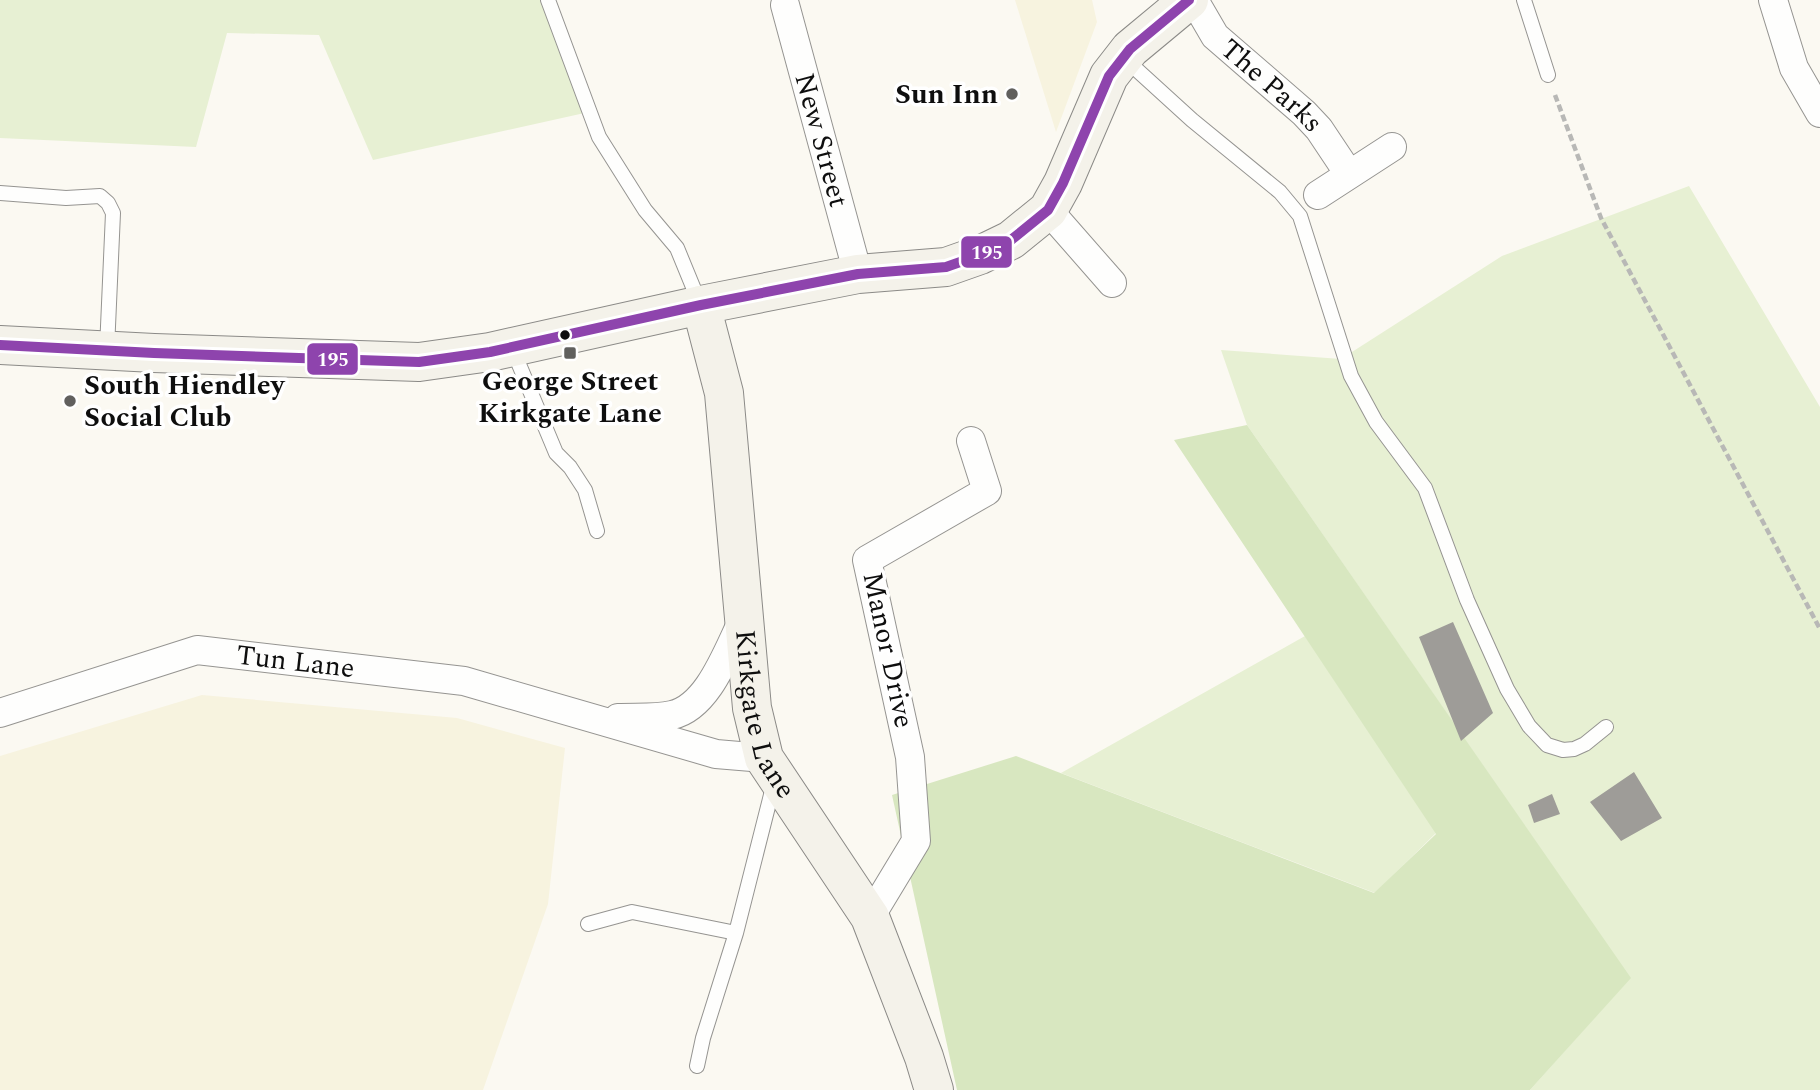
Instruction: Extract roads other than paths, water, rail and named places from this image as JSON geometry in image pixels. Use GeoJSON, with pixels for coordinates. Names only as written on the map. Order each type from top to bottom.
{"type":"FeatureCollection","features":[{"type":"Feature","properties":{"kind":"street"},"geometry":{"type":"LineString","coordinates":[[0,345],[419,362],[512,348],[701,305],[858,274],[946,267],[1011,240],[1048,210],[1063,183],[1110,76],[1130,49],[1191,0]]}},
{"type":"Feature","properties":{"kind":"street","name":"The Parks"},"geometry":{"type":"LineString","coordinates":[[1191,0],[1215,36],[1319,129],[1349,174]]}},
{"type":"Feature","properties":{"kind":"street"},"geometry":{"type":"LineString","coordinates":[[1773,0],[1794,68],[1820,113]]}},
{"type":"Feature","properties":{"kind":"street","name":"New Street"},"geometry":{"type":"LineString","coordinates":[[785,5],[858,274]]}},
{"type":"Feature","properties":{"kind":"street"},"geometry":{"type":"LineString","coordinates":[[1318,195],[1392,147]]}},
{"type":"Feature","properties":{"kind":"street"},"geometry":{"type":"LineString","coordinates":[[1048,210],[1112,283]]}},
{"type":"Feature","properties":{"kind":"street","name":"Kirkgate Lane"},"geometry":{"type":"LineString","coordinates":[[701,305],[724,393],[752,708],[770,766],[870,917],[924,1056],[934,1090]]}},
{"type":"Feature","properties":{"kind":"street","name":"Manor Drive"},"geometry":{"type":"LineString","coordinates":[[870,917],[916,841],[911,757],[867,560],[987,491],[971,441]]}},
{"type":"Feature","properties":{"kind":"street","name":"Tun Lane"},"geometry":{"type":"LineString","coordinates":[[594,719],[673,715],[697,702],[713,681],[744,618]]}},
{"type":"Feature","properties":{"kind":"street","name":"Tun Lane"},"geometry":{"type":"LineString","coordinates":[[0,713],[197,650],[464,681],[716,754],[770,766]]}},
{"type":"Feature","properties":{"kind":"lane"},"geometry":{"type":"LineString","coordinates":[[548,0],[599,137],[645,210],[677,248],[701,305]]}},
{"type":"Feature","properties":{"kind":"lane"},"geometry":{"type":"LineString","coordinates":[[1524,0],[1548,75]]}},
{"type":"Feature","properties":{"kind":"lane"},"geometry":{"type":"LineString","coordinates":[[1124,58],[1192,120],[1280,192],[1300,216],[1352,376],[1376,422],[1424,488],[1467,600],[1507,689],[1529,726],[1547,746],[1563,750],[1585,744],[1606,727]]}},
{"type":"Feature","properties":{"kind":"lane"},"geometry":{"type":"LineString","coordinates":[[0,194],[66,198],[100,196],[108,202],[113,213],[107,350]]}},
{"type":"Feature","properties":{"kind":"lane"},"geometry":{"type":"LineString","coordinates":[[512,348],[556,453],[570,467],[585,490],[597,531]]}},
{"type":"Feature","properties":{"kind":"lane"},"geometry":{"type":"LineString","coordinates":[[697,1066],[703,1038],[736,933],[770,766]]}},
{"type":"Feature","properties":{"kind":"lane"},"geometry":{"type":"LineString","coordinates":[[588,924],[632,912],[736,933]]}},
{"type":"Feature","properties":{"kind":"place","name":"Sun Inn"},"geometry":{"type":"Point","coordinates":[1012,94]}},
{"type":"Feature","properties":{"kind":"place","name":"George Street Kirkgate Lane"},"geometry":{"type":"Point","coordinates":[570,353]}},
{"type":"Feature","properties":{"kind":"place","name":"South Hiendley Social Club"},"geometry":{"type":"Point","coordinates":[70,401]}}]}
